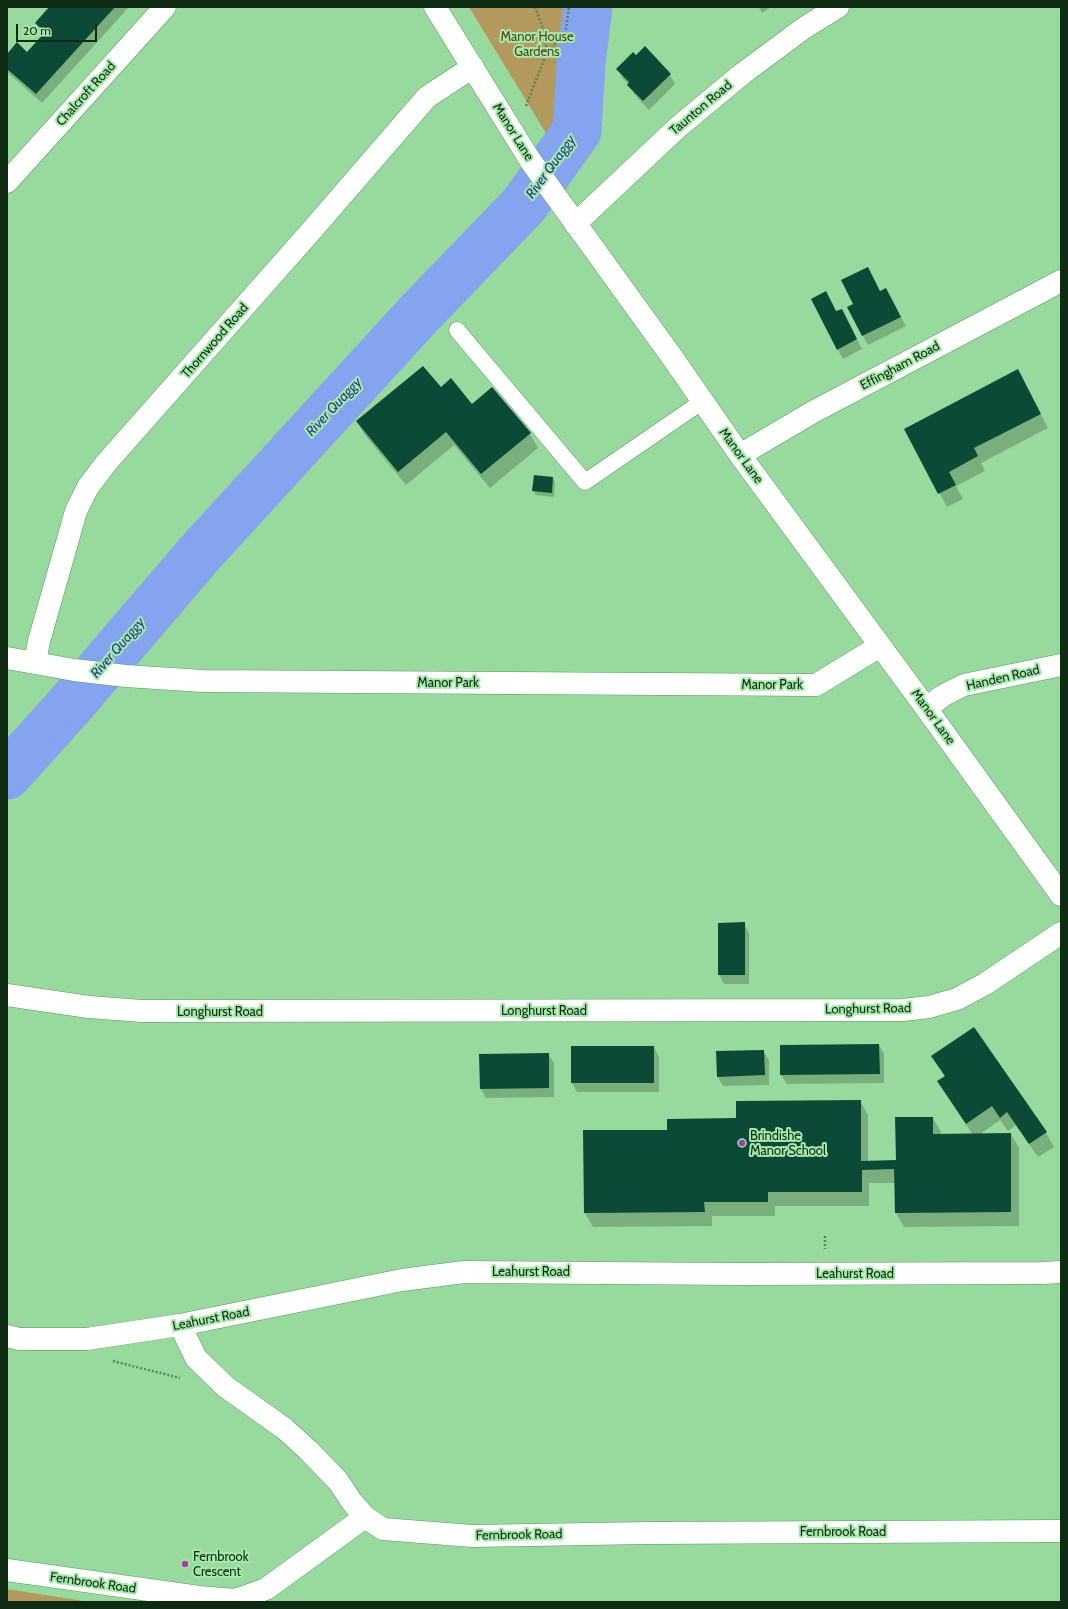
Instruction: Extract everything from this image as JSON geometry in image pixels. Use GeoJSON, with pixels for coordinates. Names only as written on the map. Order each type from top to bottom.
{"type":"FeatureCollection","features":[{"type":"Feature","properties":{"kind":"street","name":"Chalcroft Road"},"geometry":{"type":"LineString","coordinates":[[7,182],[165,7]]}},
{"type":"Feature","properties":{"kind":"street","name":"Manor Lane"},"geometry":{"type":"LineString","coordinates":[[435,7],[530,160],[575,224],[740,455],[926,708],[1061,896]]}},
{"type":"Feature","properties":{"kind":"street","name":"Taunton Road"},"geometry":{"type":"LineString","coordinates":[[575,224],[671,133],[742,74],[804,28],[838,7]]}},
{"type":"Feature","properties":{"kind":"street","name":"Thornwood Road"},"geometry":{"type":"LineString","coordinates":[[35,663],[39,641],[76,511],[88,487],[107,462],[312,230],[427,97],[473,67]]}},
{"type":"Feature","properties":{"kind":"street","name":"Effingham Road"},"geometry":{"type":"LineString","coordinates":[[740,455],[813,412],[1061,281]]}},
{"type":"Feature","properties":{"kind":"street","name":"Manor Park"},"geometry":{"type":"LineString","coordinates":[[7,658],[74,670],[202,682],[816,685],[880,646]]}},
{"type":"Feature","properties":{"kind":"street","name":"Handen Road"},"geometry":{"type":"LineString","coordinates":[[926,708],[944,695],[964,686],[1061,665]]}},
{"type":"Feature","properties":{"kind":"street","name":"Longhurst Road"},"geometry":{"type":"LineString","coordinates":[[7,996],[82,1006],[142,1011],[903,1010],[929,1007],[958,999],[985,984],[1061,933]]}},
{"type":"Feature","properties":{"kind":"street","name":"Leahurst Road"},"geometry":{"type":"LineString","coordinates":[[7,1336],[19,1339],[87,1339],[180,1325],[402,1280],[464,1272],[742,1274],[1061,1272]]}},
{"type":"Feature","properties":{"kind":"street"},"geometry":{"type":"LineString","coordinates":[[180,1325],[196,1358],[226,1387],[285,1429],[308,1450],[338,1481],[352,1502],[365,1517]]}},
{"type":"Feature","properties":{"kind":"street","name":"Fernbrook Road"},"geometry":{"type":"LineString","coordinates":[[7,1570],[199,1597],[235,1600],[266,1589],[365,1517],[383,1529],[472,1536],[648,1533],[1061,1531]]}},
{"type":"Feature","properties":{"kind":"lane"},"geometry":{"type":"LineString","coordinates":[[457,330],[585,482],[703,402]]}},
{"type":"Feature","properties":{"kind":"path"},"geometry":{"type":"LineString","coordinates":[[535,7],[543,28],[547,52]]}},
{"type":"Feature","properties":{"kind":"path"},"geometry":{"type":"LineString","coordinates":[[512,132],[528,101],[547,52],[565,35],[569,7]]}},
{"type":"Feature","properties":{"kind":"path"},"geometry":{"type":"LineString","coordinates":[[111,1361],[184,1379]]}},
{"type":"Feature","properties":{"kind":"green space","name":"Manor House Gardens"},"geometry":{"type":"Polygon","coordinates":[[[469,7],[579,7],[571,98],[562,129],[549,138],[469,7]]]}},
{"type":"Feature","properties":{"kind":"green space"},"geometry":{"type":"Polygon","coordinates":[[[7,1589],[90,1602],[7,1602],[7,1589]]]}},
{"type":"Feature","properties":{"kind":"building"},"geometry":{"type":"Polygon","coordinates":[[[49,7],[115,7],[36,94],[7,69],[7,54],[17,42],[27,52],[45,32],[35,23],[49,7]]]}},
{"type":"Feature","properties":{"kind":"building"},"geometry":{"type":"Polygon","coordinates":[[[645,46],[671,74],[643,101],[627,85],[629,82],[616,69],[633,52],[636,55],[645,46]]]}},
{"type":"Feature","properties":{"kind":"building"},"geometry":{"type":"Polygon","coordinates":[[[868,267],[880,291],[886,288],[901,317],[862,336],[847,307],[853,304],[841,280],[868,267]]]}},
{"type":"Feature","properties":{"kind":"building"},"geometry":{"type":"Polygon","coordinates":[[[826,291],[836,311],[842,309],[857,339],[837,350],[811,299],[826,291]]]}},
{"type":"Feature","properties":{"kind":"building"},"geometry":{"type":"Polygon","coordinates":[[[423,366],[441,387],[451,378],[472,404],[492,387],[531,433],[481,474],[446,432],[398,472],[356,421],[423,366]]]}},
{"type":"Feature","properties":{"kind":"building"},"geometry":{"type":"Polygon","coordinates":[[[1018,369],[1041,414],[974,448],[978,456],[949,472],[956,485],[938,494],[904,429],[1018,369]]]}},
{"type":"Feature","properties":{"kind":"building"},"geometry":{"type":"Polygon","coordinates":[[[534,475],[553,477],[552,493],[532,491],[534,475]]]}},
{"type":"Feature","properties":{"kind":"building"},"geometry":{"type":"Polygon","coordinates":[[[745,922],[745,975],[718,975],[718,923],[745,922]]]}},
{"type":"Feature","properties":{"kind":"building"},"geometry":{"type":"Polygon","coordinates":[[[974,1027],[1047,1132],[1029,1144],[1007,1112],[1000,1118],[992,1106],[966,1124],[937,1081],[945,1076],[931,1056],[974,1027]]]}},
{"type":"Feature","properties":{"kind":"building"},"geometry":{"type":"Polygon","coordinates":[[[879,1044],[880,1074],[780,1075],[780,1045],[879,1044]]]}},
{"type":"Feature","properties":{"kind":"building"},"geometry":{"type":"Polygon","coordinates":[[[571,1046],[654,1046],[654,1083],[571,1083],[571,1046]]]}},
{"type":"Feature","properties":{"kind":"building"},"geometry":{"type":"Polygon","coordinates":[[[764,1050],[765,1075],[717,1077],[716,1051],[764,1050]]]}},
{"type":"Feature","properties":{"kind":"building"},"geometry":{"type":"Polygon","coordinates":[[[549,1053],[549,1088],[480,1089],[479,1054],[549,1053]]]}},
{"type":"Feature","properties":{"kind":"building"},"geometry":{"type":"Polygon","coordinates":[[[861,1100],[861,1161],[896,1160],[895,1117],[933,1117],[933,1134],[1011,1133],[1011,1212],[895,1213],[894,1169],[862,1170],[862,1192],[768,1192],[768,1202],[704,1202],[705,1212],[584,1213],[583,1130],[667,1130],[667,1119],[736,1118],[736,1101],[861,1100]]]}},
{"type":"Feature","properties":{"kind":"waterway","name":"River Quaggy"},"geometry":{"type":"LineString","coordinates":[[7,775],[71,704],[200,553],[418,315],[524,205],[577,131],[581,63],[588,7]]}},
{"type":"Feature","properties":{"kind":"place","name":"Brindishe Manor School"},"geometry":{"type":"Point","coordinates":[742,1143]}},
{"type":"Feature","properties":{"kind":"place","name":"Fernbrook Crescent"},"geometry":{"type":"Point","coordinates":[185,1564]}}]}
